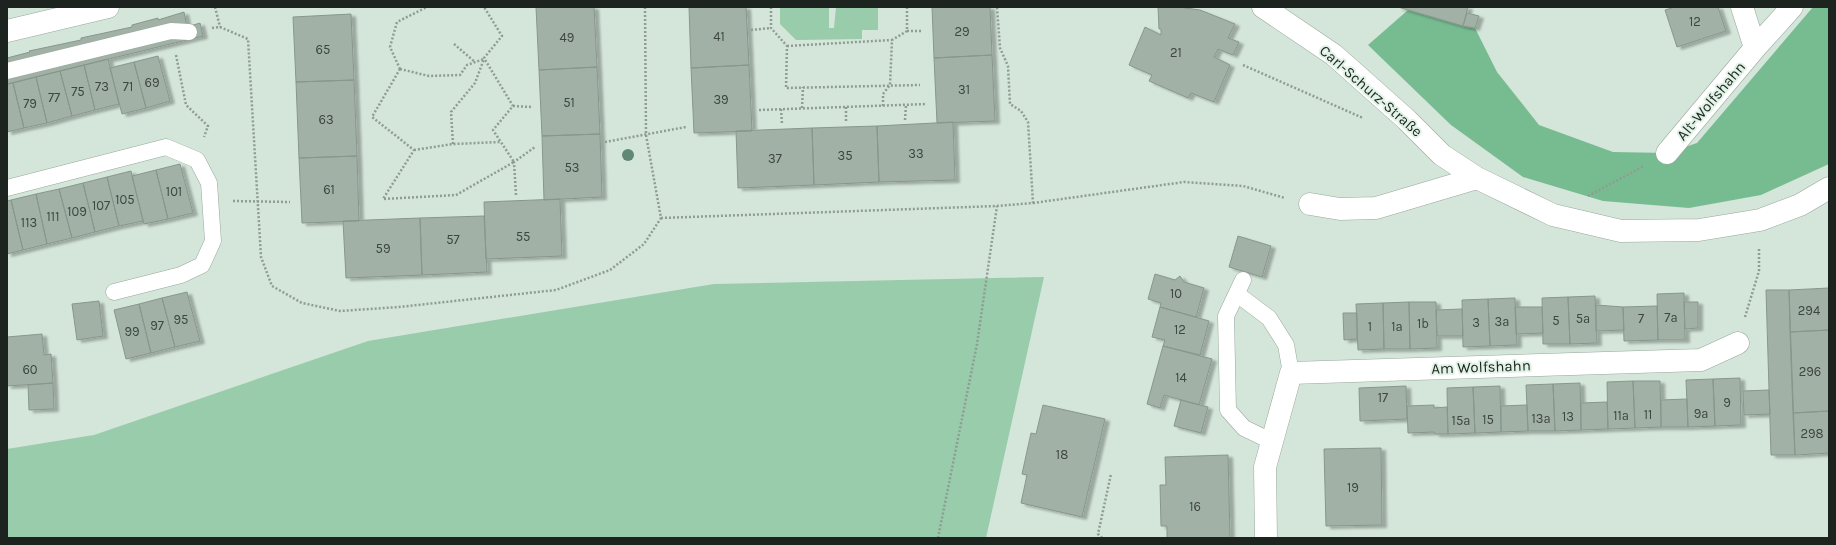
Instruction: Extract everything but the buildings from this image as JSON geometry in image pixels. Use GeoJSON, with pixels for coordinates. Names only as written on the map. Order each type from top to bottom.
{"type":"FeatureCollection","features":[{"type":"Feature","properties":{"kind":"street"},"geometry":{"type":"LineString","coordinates":[[7,31],[108,7]]}},
{"type":"Feature","properties":{"kind":"street","name":"Carl-Schurz-Straße"},"geometry":{"type":"LineString","coordinates":[[1263,7],[1334,56],[1407,120],[1442,155],[1477,178],[1553,215],[1621,231],[1699,230],[1760,220],[1800,205],[1829,188]]}},
{"type":"Feature","properties":{"kind":"street","name":"Alt-Wolfshahn"},"geometry":{"type":"LineString","coordinates":[[1742,7],[1755,48]]}},
{"type":"Feature","properties":{"kind":"street","name":"Alt-Wolfshahn"},"geometry":{"type":"LineString","coordinates":[[1667,153],[1755,48],[1792,7]]}},
{"type":"Feature","properties":{"kind":"street"},"geometry":{"type":"LineString","coordinates":[[1310,204],[1340,209],[1376,208],[1477,178]]}},
{"type":"Feature","properties":{"kind":"street","name":"Carl-Schurz-Straße"},"geometry":{"type":"LineString","coordinates":[[1800,205],[1829,202]]}},
{"type":"Feature","properties":{"kind":"street","name":"Am Wolfshahn"},"geometry":{"type":"LineString","coordinates":[[1290,373],[1701,360],[1738,343]]}},
{"type":"Feature","properties":{"kind":"street"},"geometry":{"type":"LineString","coordinates":[[1266,538],[1265,467],[1273,442],[1290,373]]}},
{"type":"Feature","properties":{"kind":"lane"},"geometry":{"type":"LineString","coordinates":[[7,71],[172,31],[189,32]]}},
{"type":"Feature","properties":{"kind":"lane"},"geometry":{"type":"LineString","coordinates":[[7,188],[166,147],[197,160],[209,184],[213,241],[202,266],[181,275],[114,292]]}},
{"type":"Feature","properties":{"kind":"lane"},"geometry":{"type":"LineString","coordinates":[[1273,442],[1244,428],[1228,410],[1226,316],[1240,287],[1269,318],[1286,345],[1290,373]]}},
{"type":"Feature","properties":{"kind":"path"},"geometry":{"type":"LineString","coordinates":[[215,7],[220,27],[248,39],[261,257],[272,286],[302,303],[340,311],[399,308],[556,290],[610,270],[644,244],[661,218],[646,135],[645,7]]}},
{"type":"Feature","properties":{"kind":"path"},"geometry":{"type":"LineString","coordinates":[[400,69],[390,47],[397,22],[428,7]]}},
{"type":"Feature","properties":{"kind":"path"},"geometry":{"type":"LineString","coordinates":[[453,144],[451,112],[476,83],[484,58],[502,36],[484,7]]}},
{"type":"Feature","properties":{"kind":"path"},"geometry":{"type":"LineString","coordinates":[[771,7],[770,28],[787,46],[786,88],[920,85]]}},
{"type":"Feature","properties":{"kind":"path"},"geometry":{"type":"LineString","coordinates":[[907,7],[907,31]]}},
{"type":"Feature","properties":{"kind":"path"},"geometry":{"type":"LineString","coordinates":[[997,7],[1000,48],[1008,66],[1010,104],[1021,111],[1028,122],[1033,203]]}},
{"type":"Feature","properties":{"kind":"path"},"geometry":{"type":"LineString","coordinates":[[751,30],[770,28]]}},
{"type":"Feature","properties":{"kind":"path"},"geometry":{"type":"LineString","coordinates":[[172,31],[186,105],[208,126],[197,160]]}},
{"type":"Feature","properties":{"kind":"path"},"geometry":{"type":"LineString","coordinates":[[787,46],[892,40],[907,31],[922,31]]}},
{"type":"Feature","properties":{"kind":"path"},"geometry":{"type":"LineString","coordinates":[[883,106],[883,94],[890,85],[892,40]]}},
{"type":"Feature","properties":{"kind":"path"},"geometry":{"type":"LineString","coordinates":[[454,44],[475,62]]}},
{"type":"Feature","properties":{"kind":"path"},"geometry":{"type":"LineString","coordinates":[[400,69],[429,76],[460,75],[466,65],[484,58]]}},
{"type":"Feature","properties":{"kind":"path"},"geometry":{"type":"LineString","coordinates":[[484,58],[513,106]]}},
{"type":"Feature","properties":{"kind":"path"},"geometry":{"type":"LineString","coordinates":[[1243,65],[1377,125],[1407,120]]}},
{"type":"Feature","properties":{"kind":"path"},"geometry":{"type":"LineString","coordinates":[[400,69],[372,117],[414,150],[453,144],[500,142]]}},
{"type":"Feature","properties":{"kind":"path"},"geometry":{"type":"LineString","coordinates":[[802,108],[803,87]]}},
{"type":"Feature","properties":{"kind":"path"},"geometry":{"type":"LineString","coordinates":[[759,110],[927,104]]}},
{"type":"Feature","properties":{"kind":"path"},"geometry":{"type":"LineString","coordinates":[[906,105],[906,120]]}},
{"type":"Feature","properties":{"kind":"path"},"geometry":{"type":"LineString","coordinates":[[513,106],[532,107]]}},
{"type":"Feature","properties":{"kind":"path"},"geometry":{"type":"LineString","coordinates":[[513,106],[493,130],[514,162],[516,195]]}},
{"type":"Feature","properties":{"kind":"path"},"geometry":{"type":"LineString","coordinates":[[846,107],[846,121]]}},
{"type":"Feature","properties":{"kind":"path"},"geometry":{"type":"LineString","coordinates":[[781,109],[782,124]]}},
{"type":"Feature","properties":{"kind":"path"},"geometry":{"type":"LineString","coordinates":[[605,142],[686,127]]}},
{"type":"Feature","properties":{"kind":"path"},"geometry":{"type":"LineString","coordinates":[[414,150],[383,199],[456,195],[514,162],[535,147]]}},
{"type":"Feature","properties":{"kind":"path"},"geometry":{"type":"LineString","coordinates":[[1553,215],[1667,153]]}},
{"type":"Feature","properties":{"kind":"path"},"geometry":{"type":"LineString","coordinates":[[661,218],[997,206],[1033,203],[1184,182],[1243,186],[1310,204]]}},
{"type":"Feature","properties":{"kind":"path"},"geometry":{"type":"LineString","coordinates":[[210,201],[257,200],[290,202]]}},
{"type":"Feature","properties":{"kind":"path"},"geometry":{"type":"LineString","coordinates":[[938,538],[977,344],[997,206]]}},
{"type":"Feature","properties":{"kind":"path"},"geometry":{"type":"LineString","coordinates":[[1738,343],[1759,271]]}},
{"type":"Feature","properties":{"kind":"path"},"geometry":{"type":"LineString","coordinates":[[1102,538],[1098,534],[1111,474]]}},
{"type":"Feature","properties":{"kind":"green space"},"geometry":{"type":"Polygon","coordinates":[[[780,7],[829,7],[829,28],[834,28],[836,7],[878,7],[878,30],[862,30],[862,39],[796,40],[780,24],[780,7]]]}},
{"type":"Feature","properties":{"kind":"green space"},"geometry":{"type":"Polygon","coordinates":[[[1813,7],[1829,7],[1829,164],[1761,195],[1689,208],[1603,201],[1523,177],[1451,125],[1368,45],[1408,10],[1475,28],[1497,72],[1539,125],[1613,152],[1667,153],[1697,143],[1813,7]]]}},
{"type":"Feature","properties":{"kind":"green space"},"geometry":{"type":"Polygon","coordinates":[[[1044,277],[986,538],[7,538],[7,449],[94,435],[368,341],[714,284],[1044,277]]]}}]}
